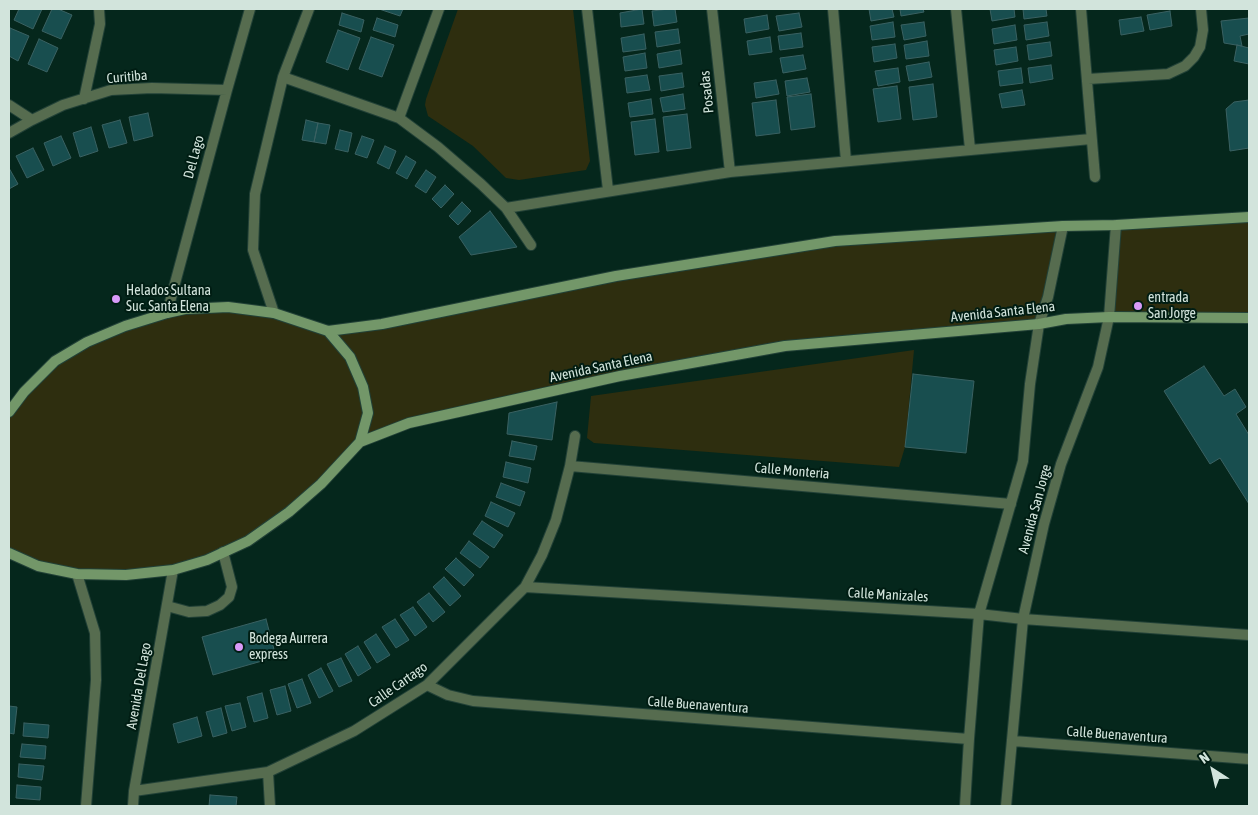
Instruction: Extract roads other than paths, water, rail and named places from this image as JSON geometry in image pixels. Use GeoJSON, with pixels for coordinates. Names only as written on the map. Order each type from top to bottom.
{"type":"FeatureCollection","features":[{"type":"Feature","properties":{"kind":"street"},"geometry":{"type":"LineString","coordinates":[[84,99],[100,24],[99,9]]}},
{"type":"Feature","properties":{"kind":"street","name":"Del Lago"},"geometry":{"type":"LineString","coordinates":[[167,313],[226,90],[250,9]]}},
{"type":"Feature","properties":{"kind":"street"},"geometry":{"type":"LineString","coordinates":[[274,313],[253,250],[255,194],[283,77],[309,9]]}},
{"type":"Feature","properties":{"kind":"street"},"geometry":{"type":"LineString","coordinates":[[399,118],[439,9]]}},
{"type":"Feature","properties":{"kind":"street"},"geometry":{"type":"LineString","coordinates":[[587,9],[608,190]]}},
{"type":"Feature","properties":{"kind":"street","name":"Posadas"},"geometry":{"type":"LineString","coordinates":[[712,9],[730,172]]}},
{"type":"Feature","properties":{"kind":"street"},"geometry":{"type":"LineString","coordinates":[[833,9],[846,161]]}},
{"type":"Feature","properties":{"kind":"street"},"geometry":{"type":"LineString","coordinates":[[956,9],[970,149]]}},
{"type":"Feature","properties":{"kind":"street"},"geometry":{"type":"LineString","coordinates":[[1081,9],[1095,177]]}},
{"type":"Feature","properties":{"kind":"street"},"geometry":{"type":"LineString","coordinates":[[1088,79],[1168,74],[1185,66],[1200,47],[1203,30],[1201,9]]}},
{"type":"Feature","properties":{"kind":"street"},"geometry":{"type":"LineString","coordinates":[[283,77],[399,118],[438,147],[482,184],[506,208],[531,245]]}},
{"type":"Feature","properties":{"kind":"street","name":"Curitiba"},"geometry":{"type":"LineString","coordinates":[[9,133],[63,105],[110,90],[152,88],[226,90]]}},
{"type":"Feature","properties":{"kind":"street"},"geometry":{"type":"LineString","coordinates":[[9,105],[32,120]]}},
{"type":"Feature","properties":{"kind":"street"},"geometry":{"type":"LineString","coordinates":[[506,208],[608,190],[730,172],[1091,139]]}},
{"type":"Feature","properties":{"kind":"street"},"geometry":{"type":"LineString","coordinates":[[9,412],[24,392],[55,361],[88,342],[125,326],[184,309],[228,307],[274,313],[328,331],[382,324],[616,276],[835,241],[1247,216]]}},
{"type":"Feature","properties":{"kind":"street","name":"Avenida San Jorge"},"geometry":{"type":"LineString","coordinates":[[1006,806],[1023,619],[1044,524],[1058,472],[1098,367],[1109,318],[1116,225]]}},
{"type":"Feature","properties":{"kind":"street","name":"Avenida San Jorge"},"geometry":{"type":"LineString","coordinates":[[965,806],[979,614],[1023,461],[1030,384],[1039,324],[1048,297],[1063,226]]}},
{"type":"Feature","properties":{"kind":"street","name":"Avenida Santa Elena"},"geometry":{"type":"LineString","coordinates":[[9,553],[38,566],[77,574],[126,575],[173,570],[207,560],[248,541],[289,512],[321,484],[360,442],[409,423],[620,376],[785,346],[1039,324],[1066,319],[1249,318]]}},
{"type":"Feature","properties":{"kind":"street"},"geometry":{"type":"LineString","coordinates":[[328,331],[350,357],[363,387],[368,414],[360,442]]}},
{"type":"Feature","properties":{"kind":"street","name":"Calle Cartago"},"geometry":{"type":"LineString","coordinates":[[134,791],[268,772],[354,732],[428,685],[525,587],[542,554],[556,520],[570,466],[575,436]]}},
{"type":"Feature","properties":{"kind":"street","name":"Calle Monteria"},"geometry":{"type":"LineString","coordinates":[[570,466],[1011,504]]}},
{"type":"Feature","properties":{"kind":"street"},"geometry":{"type":"LineString","coordinates":[[167,606],[189,612],[207,611],[220,605],[229,597],[232,587],[223,552]]}},
{"type":"Feature","properties":{"kind":"street","name":"Avenida Del Lago"},"geometry":{"type":"LineString","coordinates":[[133,806],[134,791],[173,570]]}},
{"type":"Feature","properties":{"kind":"street"},"geometry":{"type":"LineString","coordinates":[[77,574],[95,633],[96,680],[86,806]]}},
{"type":"Feature","properties":{"kind":"street","name":"Calle Manizales"},"geometry":{"type":"LineString","coordinates":[[525,587],[979,614],[1023,619],[1249,635]]}},
{"type":"Feature","properties":{"kind":"street","name":"Calle Buenaventura"},"geometry":{"type":"LineString","coordinates":[[428,685],[448,695],[473,702],[969,740]]}},
{"type":"Feature","properties":{"kind":"street","name":"Calle Buenaventura"},"geometry":{"type":"LineString","coordinates":[[1013,741],[1249,759]]}},
{"type":"Feature","properties":{"kind":"street"},"geometry":{"type":"LineString","coordinates":[[268,772],[270,806]]}},
{"type":"Feature","properties":{"kind":"place","name":"Helados Sultana Suc. Santa Elena"},"geometry":{"type":"Point","coordinates":[116,299]}},
{"type":"Feature","properties":{"kind":"place","name":"entrada San Jorge"},"geometry":{"type":"Point","coordinates":[1138,306]}},
{"type":"Feature","properties":{"kind":"place","name":"Bodega Aurrera express"},"geometry":{"type":"Point","coordinates":[239,647]}}]}
